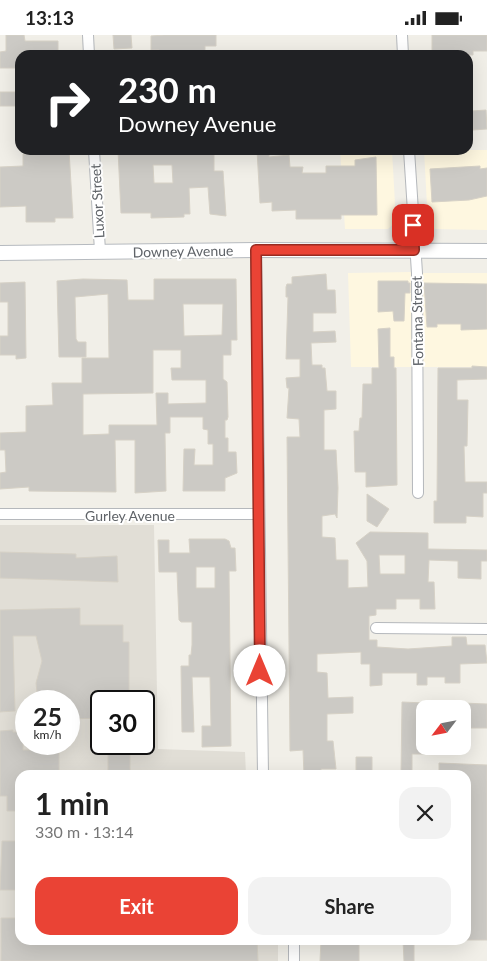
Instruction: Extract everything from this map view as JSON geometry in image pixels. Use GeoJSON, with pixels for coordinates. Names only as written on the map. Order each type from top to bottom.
{"type":"FeatureCollection","features":[{"type":"Feature","properties":{"kind":"main road","name":"Downey Avenue"},"geometry":{"type":"LineString","coordinates":[[0,253],[256,250],[487,251]]}},
{"type":"Feature","properties":{"kind":"street"},"geometry":{"type":"LineString","coordinates":[[88,35],[89,50]]}},
{"type":"Feature","properties":{"kind":"street"},"geometry":{"type":"LineString","coordinates":[[402,35],[403,50]]}},
{"type":"Feature","properties":{"kind":"street","name":"Luxor Street"},"geometry":{"type":"LineString","coordinates":[[94,155],[100,251]]}},
{"type":"Feature","properties":{"kind":"street","name":"Fontana Street"},"geometry":{"type":"LineString","coordinates":[[409,155],[417,301],[418,493]]}},
{"type":"Feature","properties":{"kind":"street"},"geometry":{"type":"LineString","coordinates":[[256,250],[263,770]]}},
{"type":"Feature","properties":{"kind":"street","name":"Gurley Avenue"},"geometry":{"type":"LineString","coordinates":[[0,513],[259,514]]}},
{"type":"Feature","properties":{"kind":"street"},"geometry":{"type":"LineString","coordinates":[[376,628],[487,629]]}},
{"type":"Feature","properties":{"kind":"street"},"geometry":{"type":"LineString","coordinates":[[294,945],[294,961]]}},
{"type":"Feature","properties":{"kind":"shaded area"},"geometry":{"type":"Polygon","coordinates":[[[473,150],[487,150],[487,230],[435,229],[428,224],[424,155],[473,155],[473,150]]]}},
{"type":"Feature","properties":{"kind":"shaded area"},"geometry":{"type":"Polygon","coordinates":[[[340,155],[392,155],[396,222],[388,229],[345,229],[340,155]]]}},
{"type":"Feature","properties":{"kind":"shaded area"},"geometry":{"type":"Polygon","coordinates":[[[412,272],[412,367],[351,367],[348,273],[412,272]]]}},
{"type":"Feature","properties":{"kind":"shaded area"},"geometry":{"type":"Polygon","coordinates":[[[422,273],[487,273],[487,367],[423,367],[422,273]]]}},
{"type":"Feature","properties":{"kind":"shaded area"},"geometry":{"type":"Polygon","coordinates":[[[0,525],[154,525],[158,749],[245,752],[246,770],[15,770],[15,945],[278,945],[278,961],[0,961],[0,525]]]}},
{"type":"Feature","properties":{"kind":"building"},"geometry":{"type":"Polygon","coordinates":[[[6,35],[24,35],[25,41],[58,41],[58,50],[15,50],[15,68],[0,68],[0,52],[6,51],[6,35]]]}},
{"type":"Feature","properties":{"kind":"building"},"geometry":{"type":"Polygon","coordinates":[[[113,35],[131,35],[132,48],[114,49],[113,35]]]}},
{"type":"Feature","properties":{"kind":"building"},"geometry":{"type":"Polygon","coordinates":[[[216,35],[216,46],[205,46],[205,50],[151,50],[151,36],[216,35]]]}},
{"type":"Feature","properties":{"kind":"building"},"geometry":{"type":"Polygon","coordinates":[[[432,35],[487,35],[487,51],[432,50],[432,35]]]}},
{"type":"Feature","properties":{"kind":"building"},"geometry":{"type":"Polygon","coordinates":[[[0,92],[15,92],[15,106],[0,106],[0,92]]]}},
{"type":"Feature","properties":{"kind":"building"},"geometry":{"type":"Polygon","coordinates":[[[486,110],[487,129],[473,130],[473,111],[486,110]]]}},
{"type":"Feature","properties":{"kind":"building"},"geometry":{"type":"Polygon","coordinates":[[[23,155],[69,155],[73,218],[55,218],[55,222],[26,222],[26,206],[0,207],[0,167],[23,166],[23,155]]]}},
{"type":"Feature","properties":{"kind":"building"},"geometry":{"type":"Polygon","coordinates":[[[118,155],[214,155],[214,171],[223,171],[226,216],[210,214],[208,187],[189,188],[190,214],[184,214],[184,217],[151,218],[151,213],[121,213],[118,155]],[[153,165],[154,183],[173,183],[172,165],[153,165]]]}},
{"type":"Feature","properties":{"kind":"building"},"geometry":{"type":"Polygon","coordinates":[[[257,155],[269,155],[269,157],[289,155],[290,167],[303,167],[302,173],[326,173],[326,166],[355,166],[355,160],[376,157],[377,215],[341,215],[341,219],[296,219],[296,210],[272,211],[272,202],[260,203],[257,155]]]}},
{"type":"Feature","properties":{"kind":"building"},"geometry":{"type":"Polygon","coordinates":[[[480,166],[480,169],[487,168],[487,196],[469,200],[432,202],[430,169],[480,166]]]}},
{"type":"Feature","properties":{"kind":"building"},"geometry":{"type":"Polygon","coordinates":[[[326,274],[327,290],[335,290],[336,313],[313,313],[313,332],[335,331],[336,342],[311,343],[312,365],[322,365],[322,368],[325,368],[327,391],[336,391],[336,409],[324,410],[324,450],[336,450],[337,518],[335,514],[322,516],[322,537],[335,538],[336,560],[348,560],[348,588],[368,587],[367,561],[356,543],[370,532],[428,533],[428,549],[487,550],[487,561],[481,561],[481,579],[458,578],[458,561],[429,560],[428,582],[434,582],[435,609],[420,609],[420,599],[396,599],[396,609],[376,609],[376,615],[369,616],[369,640],[377,640],[377,647],[408,649],[452,646],[452,637],[466,637],[467,645],[485,645],[487,663],[460,664],[460,683],[445,683],[445,677],[427,677],[427,685],[417,685],[417,673],[382,673],[382,685],[370,686],[370,664],[361,664],[361,652],[317,654],[317,672],[327,673],[328,698],[353,697],[353,713],[327,714],[327,741],[333,741],[336,769],[304,770],[303,750],[290,751],[287,437],[300,437],[299,419],[287,418],[289,388],[287,388],[286,378],[300,377],[300,359],[286,359],[288,297],[286,297],[286,287],[287,284],[292,284],[292,277],[326,274]],[[379,555],[380,574],[405,574],[405,555],[379,555]]]}},
{"type":"Feature","properties":{"kind":"building"},"geometry":{"type":"Polygon","coordinates":[[[83,279],[127,280],[128,300],[154,300],[154,279],[236,279],[237,340],[231,340],[231,355],[223,355],[223,379],[227,382],[228,417],[225,420],[225,438],[228,438],[228,452],[236,452],[237,473],[225,478],[225,491],[183,491],[184,449],[195,449],[194,465],[213,465],[213,444],[208,444],[208,430],[203,429],[203,417],[170,417],[170,433],[165,433],[166,491],[135,493],[135,440],[115,440],[116,492],[29,491],[29,487],[0,489],[0,473],[6,472],[5,450],[0,450],[0,433],[26,432],[26,406],[53,405],[52,383],[82,383],[82,358],[109,358],[108,294],[75,297],[76,339],[78,342],[86,342],[86,357],[59,357],[57,281],[83,279]],[[183,304],[184,336],[222,335],[223,304],[183,304]],[[153,350],[153,393],[83,394],[83,435],[109,434],[109,425],[157,425],[156,393],[168,393],[168,404],[206,403],[206,380],[172,380],[171,368],[181,368],[181,350],[153,350]]]}},
{"type":"Feature","properties":{"kind":"building"},"geometry":{"type":"Polygon","coordinates":[[[378,281],[408,281],[410,283],[410,293],[405,293],[404,321],[394,321],[393,311],[378,312],[378,281]]]}},
{"type":"Feature","properties":{"kind":"building"},"geometry":{"type":"Polygon","coordinates":[[[25,282],[26,358],[16,359],[16,355],[0,355],[0,336],[8,336],[8,302],[0,302],[0,283],[25,282]]]}},
{"type":"Feature","properties":{"kind":"building"},"geometry":{"type":"Polygon","coordinates":[[[424,283],[487,284],[487,329],[461,330],[461,324],[437,324],[437,327],[427,327],[424,283]]]}},
{"type":"Feature","properties":{"kind":"building"},"geometry":{"type":"Polygon","coordinates":[[[390,328],[390,357],[394,357],[394,368],[396,368],[397,485],[366,487],[366,472],[355,472],[354,431],[359,431],[360,418],[362,418],[363,384],[372,384],[372,368],[379,368],[378,329],[390,328]]]}},
{"type":"Feature","properties":{"kind":"building"},"geometry":{"type":"Polygon","coordinates":[[[472,366],[487,367],[487,379],[457,380],[457,400],[468,400],[467,446],[464,446],[465,482],[487,482],[487,493],[483,493],[483,517],[466,516],[466,523],[434,523],[434,501],[437,501],[438,368],[472,368],[472,366]]]}},
{"type":"Feature","properties":{"kind":"building"},"geometry":{"type":"Polygon","coordinates":[[[367,494],[389,509],[377,527],[367,521],[367,494]]]}},
{"type":"Feature","properties":{"kind":"building"},"geometry":{"type":"Polygon","coordinates":[[[189,539],[225,539],[229,541],[231,548],[235,548],[236,571],[229,571],[231,746],[202,747],[202,726],[211,726],[210,677],[192,677],[194,732],[182,732],[181,666],[189,666],[189,655],[191,655],[192,645],[192,622],[181,622],[179,620],[177,572],[159,572],[158,540],[169,540],[169,553],[190,553],[189,539]],[[196,567],[196,588],[215,588],[215,567],[196,567]]]}},
{"type":"Feature","properties":{"kind":"building"},"geometry":{"type":"Polygon","coordinates":[[[0,552],[76,554],[76,558],[117,556],[118,582],[0,578],[0,552]]]}},
{"type":"Feature","properties":{"kind":"building"},"geometry":{"type":"Polygon","coordinates":[[[80,608],[80,625],[123,625],[123,642],[129,642],[129,690],[90,690],[90,718],[80,719],[80,690],[37,690],[36,683],[42,661],[36,636],[13,636],[15,711],[0,712],[0,610],[80,608]]]}},
{"type":"Feature","properties":{"kind":"building"},"geometry":{"type":"Polygon","coordinates":[[[402,702],[416,703],[416,754],[412,754],[412,770],[401,770],[402,702]]]}},
{"type":"Feature","properties":{"kind":"building"},"geometry":{"type":"Polygon","coordinates":[[[471,703],[487,704],[487,728],[471,728],[471,703]]]}},
{"type":"Feature","properties":{"kind":"building"},"geometry":{"type":"Polygon","coordinates":[[[13,730],[15,732],[15,755],[59,755],[59,770],[15,770],[15,811],[7,811],[7,796],[0,796],[0,731],[13,730]]]}},
{"type":"Feature","properties":{"kind":"building"},"geometry":{"type":"Polygon","coordinates":[[[108,755],[130,755],[130,770],[108,770],[108,755]]]}},
{"type":"Feature","properties":{"kind":"building"},"geometry":{"type":"Polygon","coordinates":[[[356,757],[372,757],[372,770],[356,770],[356,757]]]}},
{"type":"Feature","properties":{"kind":"building"},"geometry":{"type":"Polygon","coordinates":[[[439,763],[487,765],[487,940],[471,940],[471,770],[439,770],[439,763]]]}},
{"type":"Feature","properties":{"kind":"building"},"geometry":{"type":"Polygon","coordinates":[[[2,841],[15,841],[15,890],[0,890],[2,841]]]}},
{"type":"Feature","properties":{"kind":"building"},"geometry":{"type":"Polygon","coordinates":[[[1,918],[15,918],[15,945],[257,945],[258,961],[1,961],[1,918]]]}},
{"type":"Feature","properties":{"kind":"building"},"geometry":{"type":"Polygon","coordinates":[[[321,945],[359,945],[359,961],[320,961],[321,945]]]}},
{"type":"Feature","properties":{"kind":"building"},"geometry":{"type":"Polygon","coordinates":[[[403,945],[414,945],[414,961],[404,961],[403,945]]]}},
{"type":"Feature","properties":{"kind":"route"},"geometry":{"type":"LineString","coordinates":[[260,671],[256,250],[414,250],[413,225]]}}]}
